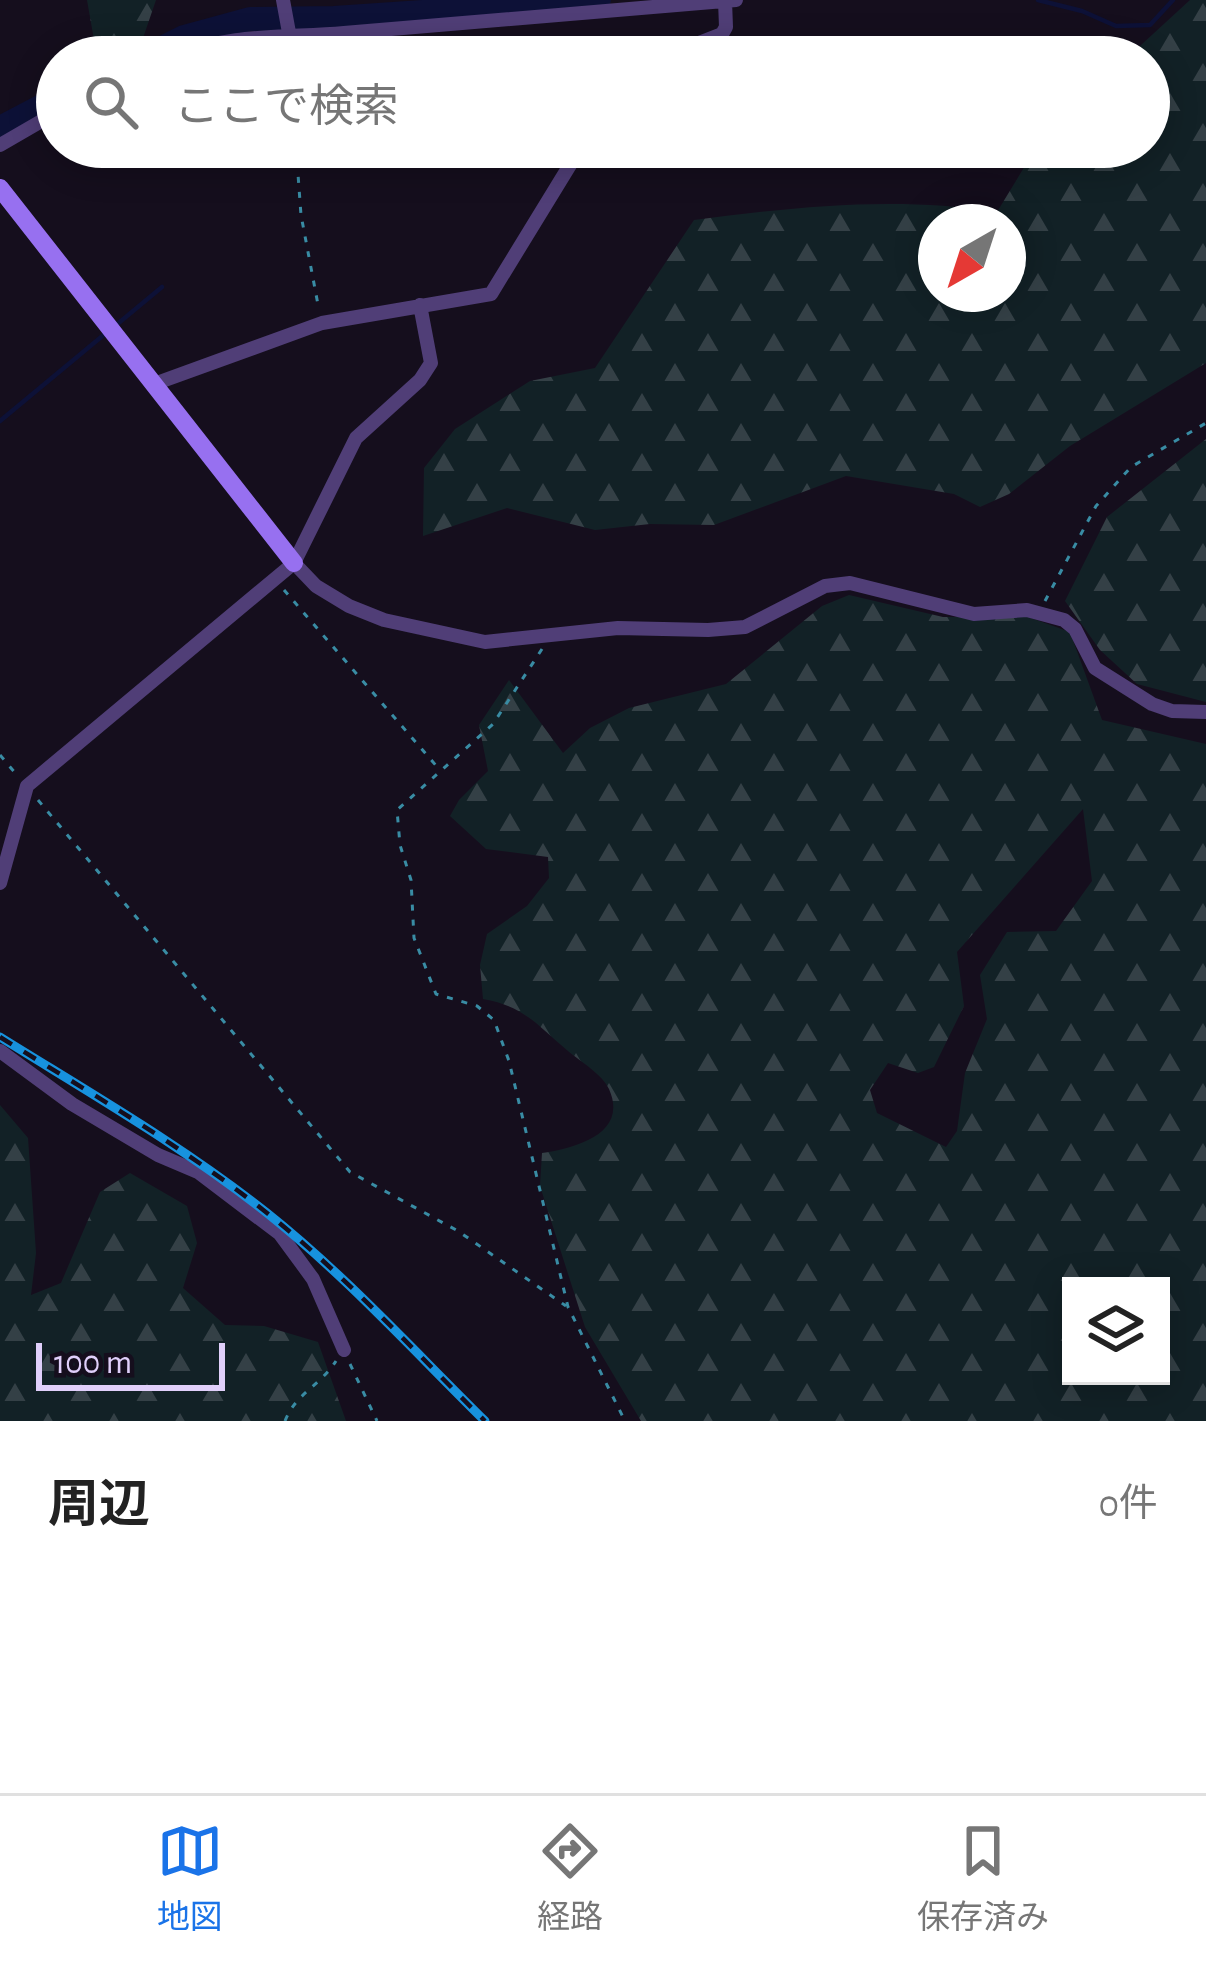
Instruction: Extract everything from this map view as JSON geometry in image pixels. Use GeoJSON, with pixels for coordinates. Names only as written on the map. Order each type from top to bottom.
{"type":"FeatureCollection","features":[{"type":"Feature","properties":{"kind":"street"},"geometry":{"type":"LineString","coordinates":[[283,0],[290,36]]}},
{"type":"Feature","properties":{"kind":"street"},"geometry":{"type":"LineString","coordinates":[[309,36],[736,0]]}},
{"type":"Feature","properties":{"kind":"street"},"geometry":{"type":"LineString","coordinates":[[717,36],[726,27],[725,1]]}},
{"type":"Feature","properties":{"kind":"street"},"geometry":{"type":"LineString","coordinates":[[0,145],[36,124]]}},
{"type":"Feature","properties":{"kind":"street"},"geometry":{"type":"LineString","coordinates":[[154,384],[322,323],[491,294],[568,168]]}},
{"type":"Feature","properties":{"kind":"street"},"geometry":{"type":"LineString","coordinates":[[0,188],[293,562],[316,586],[349,606],[384,620],[485,642],[618,628],[708,631],[745,627],[825,586],[850,583],[974,614],[1038,613],[1064,620],[1075,629],[1095,668],[1152,704],[1172,711],[1206,712]]}},
{"type":"Feature","properties":{"kind":"street"},"geometry":{"type":"LineString","coordinates":[[0,883],[27,787],[293,562],[356,438],[420,380],[431,363],[420,305]]}},
{"type":"Feature","properties":{"kind":"street"},"geometry":{"type":"LineString","coordinates":[[0,1051],[72,1104],[158,1155],[198,1172],[280,1234],[314,1279],[344,1350]]}},
{"type":"Feature","properties":{"kind":"path"},"geometry":{"type":"LineString","coordinates":[[298,168],[301,215],[322,323]]}},
{"type":"Feature","properties":{"kind":"path"},"geometry":{"type":"LineString","coordinates":[[1038,613],[1096,506],[1131,467],[1206,423]]}},
{"type":"Feature","properties":{"kind":"path"},"geometry":{"type":"LineString","coordinates":[[274,579],[440,770]]}},
{"type":"Feature","properties":{"kind":"path"},"geometry":{"type":"LineString","coordinates":[[549,637],[493,724],[398,810],[400,845],[411,880],[414,938],[436,994],[477,1006],[494,1020],[509,1061],[568,1307],[625,1421]]}},
{"type":"Feature","properties":{"kind":"path"},"geometry":{"type":"LineString","coordinates":[[0,754],[350,1172],[458,1231],[568,1307]]}},
{"type":"Feature","properties":{"kind":"path"},"geometry":{"type":"LineString","coordinates":[[284,1421],[293,1400],[321,1383],[344,1350]]}},
{"type":"Feature","properties":{"kind":"path"},"geometry":{"type":"LineString","coordinates":[[344,1350],[377,1421]]}},
{"type":"Feature","properties":{"kind":"green space"},"geometry":{"type":"Polygon","coordinates":[[[87,0],[156,0],[144,36],[93,36],[87,0]]]}},
{"type":"Feature","properties":{"kind":"green space"},"geometry":{"type":"Polygon","coordinates":[[[1190,0],[1206,0],[1206,363],[1070,446],[1009,494],[980,507],[954,494],[846,476],[714,525],[650,524],[595,530],[507,508],[423,536],[424,468],[455,429],[530,381],[595,368],[694,220],[918,205],[918,312],[1026,312],[1026,204],[1002,204],[1024,168],[1170,168],[1170,36],[1151,36],[1190,0]]]}},
{"type":"Feature","properties":{"kind":"green space"},"geometry":{"type":"Polygon","coordinates":[[[1206,439],[1206,702],[1137,684],[1100,650],[1065,601],[1107,517],[1206,439]]]}},
{"type":"Feature","properties":{"kind":"green space"},"geometry":{"type":"Polygon","coordinates":[[[849,595],[943,617],[1028,617],[1070,632],[1102,720],[1206,744],[1206,1421],[641,1421],[585,1327],[540,1186],[542,1153],[583,1142],[605,1128],[612,1117],[609,1089],[520,1012],[483,999],[480,965],[487,934],[527,906],[549,878],[548,857],[486,849],[450,816],[488,771],[479,725],[509,680],[563,753],[590,728],[629,708],[726,684],[822,606],[849,595]],[[1083,809],[957,952],[964,1006],[934,1067],[918,1073],[888,1063],[870,1090],[877,1113],[946,1147],[957,1131],[965,1073],[987,1019],[980,975],[1007,932],[1056,931],[1092,881],[1083,809]]]}},
{"type":"Feature","properties":{"kind":"green space"},"geometry":{"type":"Polygon","coordinates":[[[0,1105],[28,1138],[36,1253],[31,1295],[61,1283],[100,1192],[130,1173],[187,1206],[197,1243],[183,1288],[225,1325],[264,1326],[318,1342],[346,1421],[0,1421],[0,1105]]]}},
{"type":"Feature","properties":{"kind":"waterway"},"geometry":{"type":"LineString","coordinates":[[188,36],[250,19],[599,0]]}},
{"type":"Feature","properties":{"kind":"waterway"},"geometry":{"type":"LineString","coordinates":[[1038,0],[1116,26],[1150,25],[1173,0]]}},
{"type":"Feature","properties":{"kind":"waterway"},"geometry":{"type":"LineString","coordinates":[[0,128],[36,109]]}},
{"type":"Feature","properties":{"kind":"waterway"},"geometry":{"type":"LineString","coordinates":[[115,326],[162,287]]}},
{"type":"Feature","properties":{"kind":"waterway"},"geometry":{"type":"LineString","coordinates":[[0,421],[106,333]]}},
{"type":"Feature","properties":{"kind":"railway"},"geometry":{"type":"LineString","coordinates":[[0,1037],[170,1143],[267,1213],[352,1288],[485,1421]]}}]}
